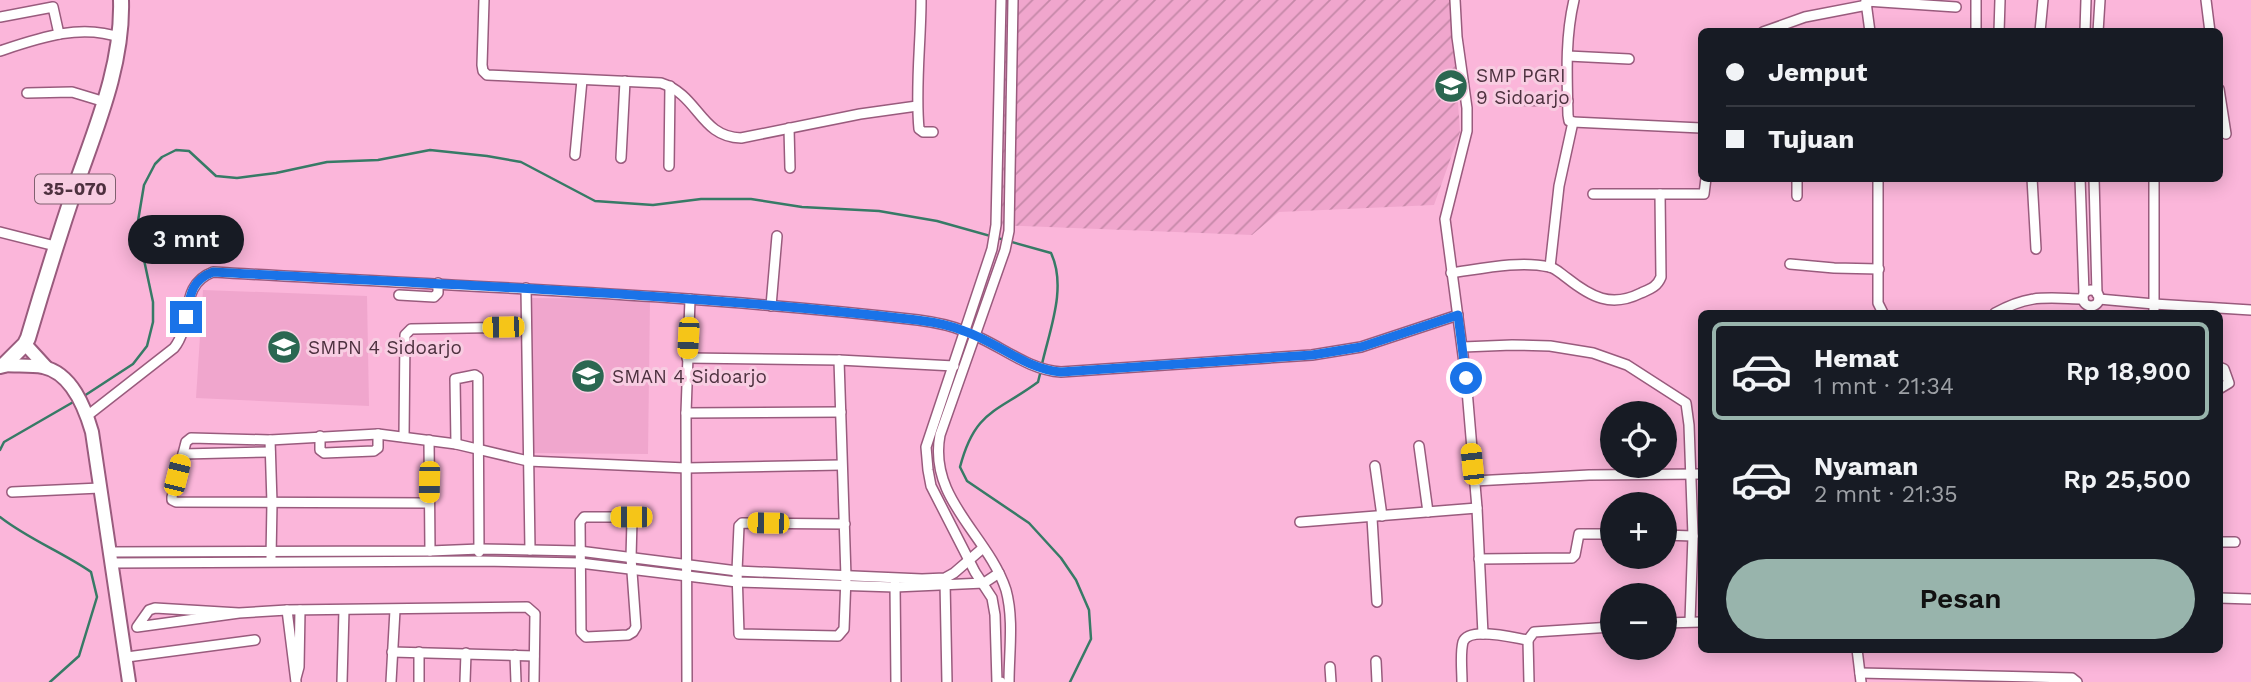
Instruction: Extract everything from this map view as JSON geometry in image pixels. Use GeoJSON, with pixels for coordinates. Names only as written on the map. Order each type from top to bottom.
{"type":"FeatureCollection","features":[{"type":"Feature","properties":{"kind":"main road","name":"35-070"},"geometry":{"type":"LineString","coordinates":[[2,365],[25,344],[55,246],[105,102],[121,38],[121,0]]}},
{"type":"Feature","properties":{"kind":"street"},"geometry":{"type":"LineString","coordinates":[[484,0],[482,65],[487,75],[661,83],[683,95],[711,127],[723,136],[741,138],[917,106]]}},
{"type":"Feature","properties":{"kind":"street"},"geometry":{"type":"LineString","coordinates":[[921,0],[917,106],[920,131],[933,132]]}},
{"type":"Feature","properties":{"kind":"street"},"geometry":{"type":"LineString","coordinates":[[955,380],[954,366],[992,249],[996,225],[1001,0]]}},
{"type":"Feature","properties":{"kind":"street"},"geometry":{"type":"LineString","coordinates":[[999,682],[992,598],[931,486],[926,447],[976,336],[1006,250],[1011,189],[1013,0]]}},
{"type":"Feature","properties":{"kind":"street"},"geometry":{"type":"LineString","coordinates":[[1455,0],[1457,37],[1468,108],[1467,131],[1445,219],[1463,347],[1477,508],[1483,634]]}},
{"type":"Feature","properties":{"kind":"street"},"geometry":{"type":"LineString","coordinates":[[1574,0],[1569,27],[1569,121],[1698,128]]}},
{"type":"Feature","properties":{"kind":"street"},"geometry":{"type":"LineString","coordinates":[[1976,0],[1976,28]]}},
{"type":"Feature","properties":{"kind":"street"},"geometry":{"type":"LineString","coordinates":[[1999,28],[2000,0]]}},
{"type":"Feature","properties":{"kind":"street"},"geometry":{"type":"LineString","coordinates":[[2040,28],[2043,0]]}},
{"type":"Feature","properties":{"kind":"street"},"geometry":{"type":"LineString","coordinates":[[2085,28],[2086,0]]}},
{"type":"Feature","properties":{"kind":"street"},"geometry":{"type":"LineString","coordinates":[[2098,28],[2100,0]]}},
{"type":"Feature","properties":{"kind":"street"},"geometry":{"type":"LineString","coordinates":[[2206,0],[2210,28]]}},
{"type":"Feature","properties":{"kind":"street"},"geometry":{"type":"LineString","coordinates":[[1866,2],[1869,28]]}},
{"type":"Feature","properties":{"kind":"street"},"geometry":{"type":"LineString","coordinates":[[1774,28],[1805,17],[1866,2],[1956,7]]}},
{"type":"Feature","properties":{"kind":"street"},"geometry":{"type":"LineString","coordinates":[[0,16],[51,7],[54,9],[59,34]]}},
{"type":"Feature","properties":{"kind":"street"},"geometry":{"type":"LineString","coordinates":[[0,51],[59,34],[99,31],[121,38]]}},
{"type":"Feature","properties":{"kind":"street"},"geometry":{"type":"LineString","coordinates":[[1001,32],[1013,32]]}},
{"type":"Feature","properties":{"kind":"street"},"geometry":{"type":"LineString","coordinates":[[1568,56],[1629,59]]}},
{"type":"Feature","properties":{"kind":"street"},"geometry":{"type":"LineString","coordinates":[[575,155],[582,80]]}},
{"type":"Feature","properties":{"kind":"street"},"geometry":{"type":"LineString","coordinates":[[621,158],[625,81]]}},
{"type":"Feature","properties":{"kind":"street"},"geometry":{"type":"LineString","coordinates":[[669,166],[670,86]]}},
{"type":"Feature","properties":{"kind":"street"},"geometry":{"type":"LineString","coordinates":[[27,93],[72,92],[105,102]]}},
{"type":"Feature","properties":{"kind":"street"},"geometry":{"type":"LineString","coordinates":[[1517,100],[1568,101]]}},
{"type":"Feature","properties":{"kind":"street"},"geometry":{"type":"LineString","coordinates":[[1550,267],[1559,186],[1573,122]]}},
{"type":"Feature","properties":{"kind":"street"},"geometry":{"type":"LineString","coordinates":[[789,128],[790,169]]}},
{"type":"Feature","properties":{"kind":"street"},"geometry":{"type":"LineString","coordinates":[[1592,194],[1704,194],[1706,182]]}},
{"type":"Feature","properties":{"kind":"street"},"geometry":{"type":"LineString","coordinates":[[1797,182],[1797,196]]}},
{"type":"Feature","properties":{"kind":"street"},"geometry":{"type":"LineString","coordinates":[[1878,182],[1878,303],[1882,310]]}},
{"type":"Feature","properties":{"kind":"street"},"geometry":{"type":"LineString","coordinates":[[2032,182],[2036,249]]}},
{"type":"Feature","properties":{"kind":"street"},"geometry":{"type":"LineString","coordinates":[[2080,182],[2086,305]]}},
{"type":"Feature","properties":{"kind":"street"},"geometry":{"type":"LineString","coordinates":[[2001,310],[2030,298],[2091,306],[2097,299],[2094,182]]}},
{"type":"Feature","properties":{"kind":"street"},"geometry":{"type":"LineString","coordinates":[[2154,182],[2154,309]]}},
{"type":"Feature","properties":{"kind":"street"},"geometry":{"type":"LineString","coordinates":[[997,189],[1011,189]]}},
{"type":"Feature","properties":{"kind":"street"},"geometry":{"type":"LineString","coordinates":[[1451,273],[1508,266],[1550,267],[1586,291],[1613,302],[1629,299],[1657,286],[1661,277],[1660,194]]}},
{"type":"Feature","properties":{"kind":"street"},"geometry":{"type":"LineString","coordinates":[[0,232],[55,246]]}},
{"type":"Feature","properties":{"kind":"street"},"geometry":{"type":"LineString","coordinates":[[771,306],[777,236]]}},
{"type":"Feature","properties":{"kind":"street"},"geometry":{"type":"LineString","coordinates":[[1790,264],[1879,269]]}},
{"type":"Feature","properties":{"kind":"street"},"geometry":{"type":"LineString","coordinates":[[86,412],[174,348],[181,338],[193,290],[202,276],[213,272],[690,299],[918,320],[964,331],[1030,364],[1054,372],[1312,355],[1361,347],[1458,315]]}},
{"type":"Feature","properties":{"kind":"street"},"geometry":{"type":"LineString","coordinates":[[399,295],[434,297],[438,293],[438,284]]}},
{"type":"Feature","properties":{"kind":"street"},"geometry":{"type":"LineString","coordinates":[[526,288],[530,550]]}},
{"type":"Feature","properties":{"kind":"street"},"geometry":{"type":"LineString","coordinates":[[2086,305],[2092,290],[2097,299]]}},
{"type":"Feature","properties":{"kind":"street"},"geometry":{"type":"LineString","coordinates":[[687,682],[686,413],[690,299]]}},
{"type":"Feature","properties":{"kind":"street"},"geometry":{"type":"LineString","coordinates":[[2097,299],[2154,309],[2251,310]]}},
{"type":"Feature","properties":{"kind":"street"},"geometry":{"type":"LineString","coordinates":[[404,437],[407,331],[526,327]]}},
{"type":"Feature","properties":{"kind":"street"},"geometry":{"type":"LineString","coordinates":[[25,344],[46,367],[74,390],[86,412],[129,682]]}},
{"type":"Feature","properties":{"kind":"street"},"geometry":{"type":"LineString","coordinates":[[1463,347],[1550,346],[1593,353],[1626,365],[1686,403],[1693,536],[1690,621]]}},
{"type":"Feature","properties":{"kind":"street"},"geometry":{"type":"LineString","coordinates":[[687,358],[839,360],[954,366]]}},
{"type":"Feature","properties":{"kind":"street"},"geometry":{"type":"LineString","coordinates":[[839,360],[845,524],[844,629],[838,636],[742,636],[738,632],[737,582],[738,530],[742,523],[845,524]]}},
{"type":"Feature","properties":{"kind":"street"},"geometry":{"type":"LineString","coordinates":[[2,365],[46,367]]}},
{"type":"Feature","properties":{"kind":"street"},"geometry":{"type":"LineString","coordinates":[[2223,369],[2229,383],[2223,387]]}},
{"type":"Feature","properties":{"kind":"street"},"geometry":{"type":"LineString","coordinates":[[456,444],[455,379],[475,375],[478,377],[479,561]]}},
{"type":"Feature","properties":{"kind":"street"},"geometry":{"type":"LineString","coordinates":[[946,405],[937,453],[938,467],[949,496],[999,573],[1009,603],[1009,682]]}},
{"type":"Feature","properties":{"kind":"street"},"geometry":{"type":"LineString","coordinates":[[686,413],[841,412]]}},
{"type":"Feature","properties":{"kind":"street"},"geometry":{"type":"LineString","coordinates":[[320,436],[320,450],[324,453],[374,451],[378,447],[378,434]]}},
{"type":"Feature","properties":{"kind":"street"},"geometry":{"type":"LineString","coordinates":[[428,502],[272,503],[172,500],[186,442],[191,438],[270,440],[378,434],[456,444],[528,461],[686,468],[841,466]]}},
{"type":"Feature","properties":{"kind":"street"},"geometry":{"type":"LineString","coordinates":[[270,440],[271,557]]}},
{"type":"Feature","properties":{"kind":"street"},"geometry":{"type":"LineString","coordinates":[[429,440],[430,551]]}},
{"type":"Feature","properties":{"kind":"street"},"geometry":{"type":"LineString","coordinates":[[1419,446],[1428,512]]}},
{"type":"Feature","properties":{"kind":"street"},"geometry":{"type":"LineString","coordinates":[[183,454],[270,452]]}},
{"type":"Feature","properties":{"kind":"street"},"geometry":{"type":"LineString","coordinates":[[1375,466],[1377,602]]}},
{"type":"Feature","properties":{"kind":"street"},"geometry":{"type":"LineString","coordinates":[[1474,481],[1589,475],[1698,474]]}},
{"type":"Feature","properties":{"kind":"street"},"geometry":{"type":"LineString","coordinates":[[12,492],[100,488]]}},
{"type":"Feature","properties":{"kind":"street"},"geometry":{"type":"LineString","coordinates":[[1300,522],[1477,508]]}},
{"type":"Feature","properties":{"kind":"street"},"geometry":{"type":"LineString","coordinates":[[631,517],[636,627],[633,632],[628,635],[586,637],[581,632],[579,551],[581,519],[631,517]]}},
{"type":"Feature","properties":{"kind":"street"},"geometry":{"type":"LineString","coordinates":[[1479,559],[1572,558],[1575,555],[1578,534],[1600,534]]}},
{"type":"Feature","properties":{"kind":"street"},"geometry":{"type":"LineString","coordinates":[[1677,535],[1693,536]]}},
{"type":"Feature","properties":{"kind":"street"},"geometry":{"type":"LineString","coordinates":[[2223,542],[2235,542]]}},
{"type":"Feature","properties":{"kind":"street"},"geometry":{"type":"LineString","coordinates":[[947,682],[945,582],[983,548]]}},
{"type":"Feature","properties":{"kind":"street"},"geometry":{"type":"LineString","coordinates":[[271,557],[480,549],[579,551],[846,582]]}},
{"type":"Feature","properties":{"kind":"street"},"geometry":{"type":"LineString","coordinates":[[111,558],[271,557],[580,563],[737,582],[984,583],[999,573]]}},
{"type":"Feature","properties":{"kind":"street"},"geometry":{"type":"LineString","coordinates":[[895,583],[896,682]]}},
{"type":"Feature","properties":{"kind":"street"},"geometry":{"type":"LineString","coordinates":[[2223,598],[2251,599]]}},
{"type":"Feature","properties":{"kind":"street"},"geometry":{"type":"LineString","coordinates":[[122,630],[239,613],[287,610],[527,607],[532,609],[534,614],[534,682]]}},
{"type":"Feature","properties":{"kind":"street"},"geometry":{"type":"LineString","coordinates":[[137,626],[149,610],[155,608],[239,613]]}},
{"type":"Feature","properties":{"kind":"street"},"geometry":{"type":"LineString","coordinates":[[287,610],[292,667],[296,681]]}},
{"type":"Feature","properties":{"kind":"street"},"geometry":{"type":"LineString","coordinates":[[296,681],[299,667],[300,610]]}},
{"type":"Feature","properties":{"kind":"street"},"geometry":{"type":"LineString","coordinates":[[342,682],[344,610]]}},
{"type":"Feature","properties":{"kind":"street"},"geometry":{"type":"LineString","coordinates":[[391,682],[395,610]]}},
{"type":"Feature","properties":{"kind":"street"},"geometry":{"type":"LineString","coordinates":[[1677,622],[1698,622]]}},
{"type":"Feature","properties":{"kind":"street"},"geometry":{"type":"LineString","coordinates":[[1529,682],[1528,640],[1534,632],[1600,628]]}},
{"type":"Feature","properties":{"kind":"street"},"geometry":{"type":"LineString","coordinates":[[1462,682],[1463,643],[1466,638],[1483,634],[1528,640]]}},
{"type":"Feature","properties":{"kind":"street"},"geometry":{"type":"LineString","coordinates":[[127,657],[255,640]]}},
{"type":"Feature","properties":{"kind":"street"},"geometry":{"type":"LineString","coordinates":[[392,652],[534,656]]}},
{"type":"Feature","properties":{"kind":"street"},"geometry":{"type":"LineString","coordinates":[[419,652],[419,682]]}},
{"type":"Feature","properties":{"kind":"street"},"geometry":{"type":"LineString","coordinates":[[465,682],[466,653]]}},
{"type":"Feature","properties":{"kind":"street"},"geometry":{"type":"LineString","coordinates":[[1858,653],[1861,678],[2072,678],[2077,682]]}},
{"type":"Feature","properties":{"kind":"street"},"geometry":{"type":"LineString","coordinates":[[515,656],[516,682]]}},
{"type":"Feature","properties":{"kind":"street"},"geometry":{"type":"LineString","coordinates":[[1376,661],[1377,682]]}},
{"type":"Feature","properties":{"kind":"street"},"geometry":{"type":"LineString","coordinates":[[1330,667],[1331,682]]}},
{"type":"Feature","properties":{"kind":"shaded area"},"geometry":{"type":"Polygon","coordinates":[[[1004,0],[1451,0],[1460,132],[1434,205],[1279,212],[1252,235],[996,225],[1004,0]]]}},
{"type":"Feature","properties":{"kind":"shaded area","name":"SMPN 4 Sidoarjo"},"geometry":{"type":"Polygon","coordinates":[[[203,290],[367,296],[369,406],[196,398],[203,290]]]}},
{"type":"Feature","properties":{"kind":"shaded area","name":"SMAN 4 Sidoarjo"},"geometry":{"type":"Polygon","coordinates":[[[527,298],[650,299],[648,454],[525,453],[527,298]]]}},
{"type":"Feature","properties":{"kind":"waterway"},"geometry":{"type":"LineString","coordinates":[[84,396],[133,364],[147,346],[153,322],[153,302],[137,227],[144,185],[155,164],[176,150],[189,151],[216,176],[237,178],[327,162],[378,160],[430,150],[521,162],[595,201],[653,205],[701,199],[751,199],[802,207],[879,211],[937,221],[1051,253],[1056,266],[1056,308],[1042,364]]}},
{"type":"Feature","properties":{"kind":"waterway"},"geometry":{"type":"LineString","coordinates":[[1041,370],[1038,382],[980,423],[966,448],[960,467],[967,481],[1029,523],[1061,558],[1076,580],[1089,610],[1091,639],[1070,682]]}},
{"type":"Feature","properties":{"kind":"waterway"},"geometry":{"type":"LineString","coordinates":[[0,450],[4,442],[75,401]]}},
{"type":"Feature","properties":{"kind":"waterway"},"geometry":{"type":"LineString","coordinates":[[0,517],[91,572],[97,597],[79,656],[50,682]]}},
{"type":"Feature","properties":{"kind":"place","name":"SMP PGRI 9 Sidoarjo"},"geometry":{"type":"Point","coordinates":[1451,86]}},
{"type":"Feature","properties":{"kind":"place","name":"SMPN 4 Sidoarjo"},"geometry":{"type":"Point","coordinates":[284,347]}},
{"type":"Feature","properties":{"kind":"place","name":"SMAN 4 Sidoarjo"},"geometry":{"type":"Point","coordinates":[588,376]}},
{"type":"Feature","properties":{"kind":"route"},"geometry":{"type":"LineString","coordinates":[[186,317],[195,283],[202,276],[213,272],[526,288],[690,299],[918,320],[964,331],[1030,364],[1061,372],[1312,355],[1361,347],[1458,315],[1466,378]]}}]}
